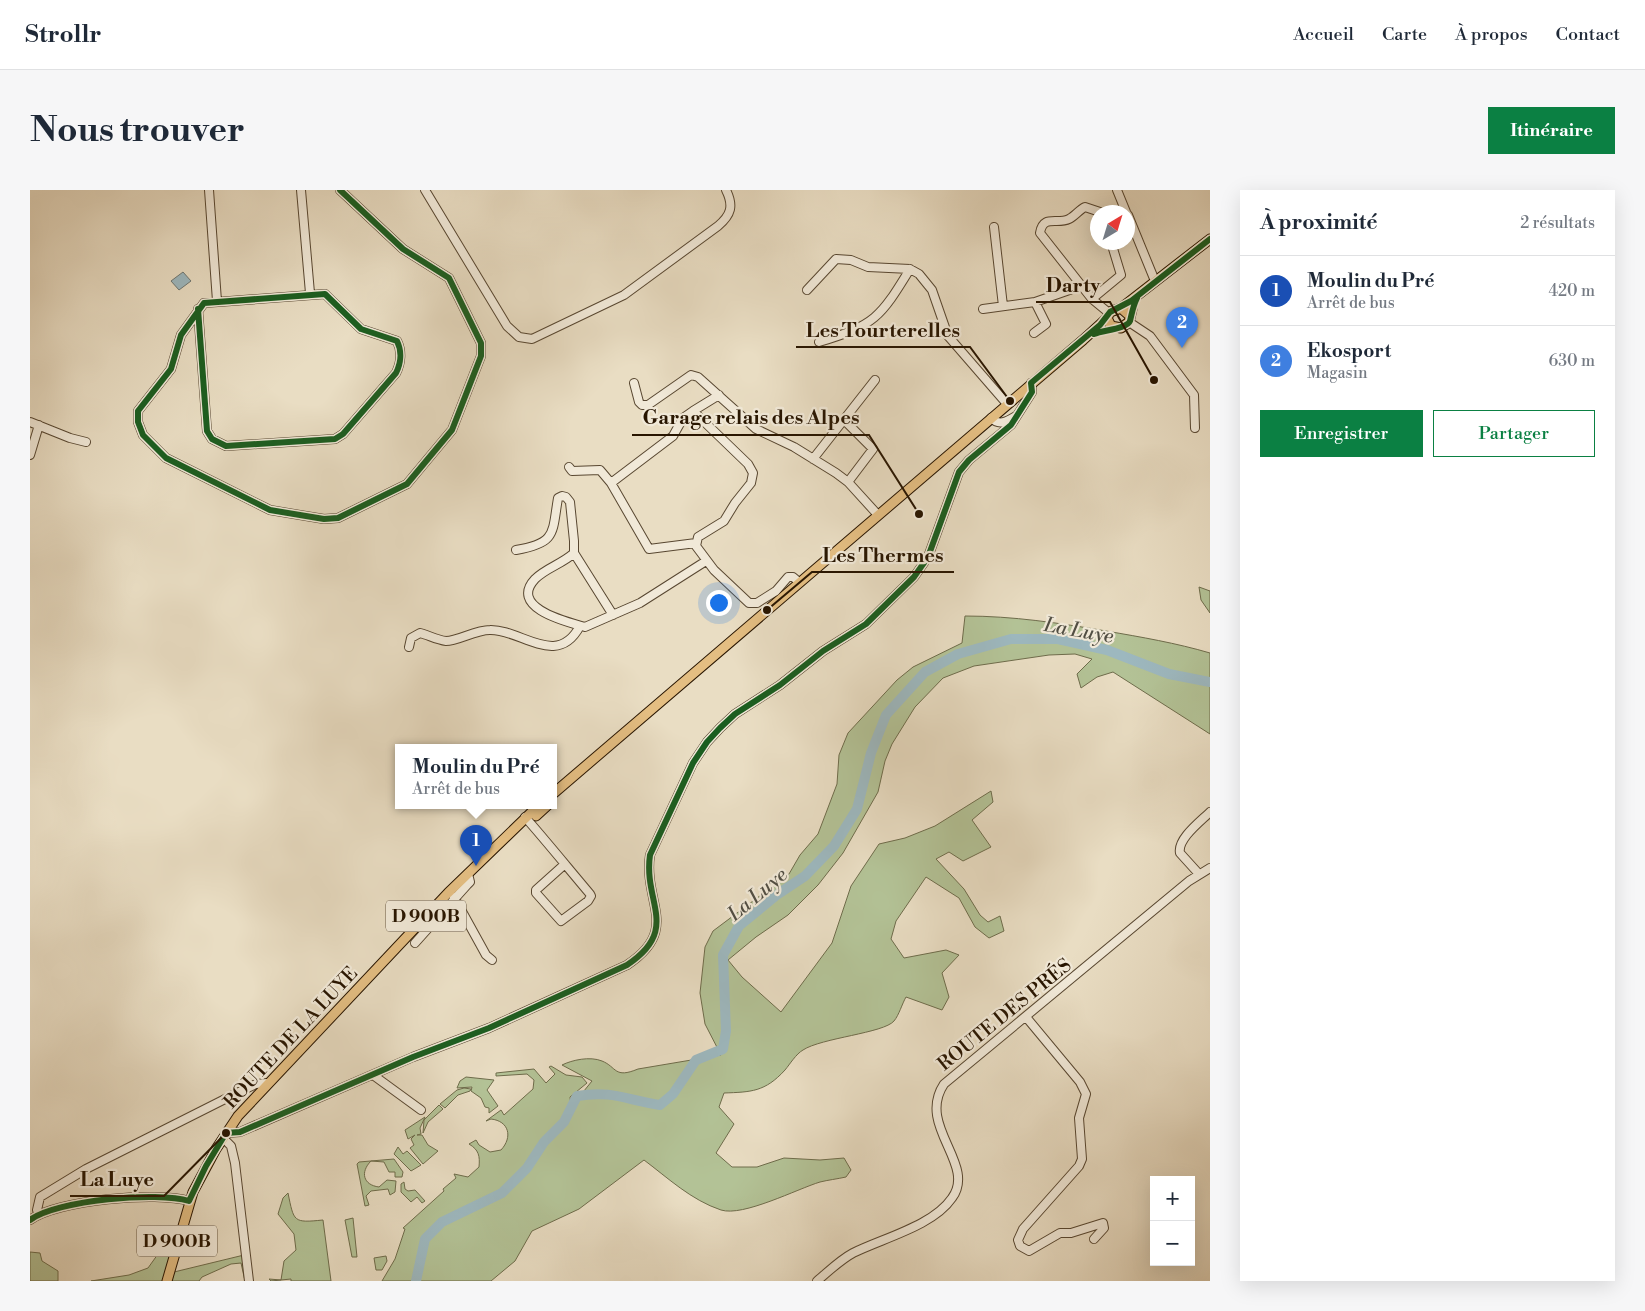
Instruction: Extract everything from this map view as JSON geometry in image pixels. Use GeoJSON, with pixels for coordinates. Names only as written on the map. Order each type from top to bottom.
{"type":"FeatureCollection","features":[{"type":"Feature","properties":{"kind":"main road"},"geometry":{"type":"LineString","coordinates":[[557,790],[1083,340],[1115,309],[1122,308],[1210,239]]}},
{"type":"Feature","properties":{"kind":"main road"},"geometry":{"type":"LineString","coordinates":[[1083,340],[1114,327],[1121,328],[1129,318],[1140,294]]}},
{"type":"Feature","properties":{"kind":"main road"},"geometry":{"type":"LineString","coordinates":[[1122,308],[1129,318]]}},
{"type":"Feature","properties":{"kind":"main road"},"geometry":{"type":"LineString","coordinates":[[1108,315],[1108,322],[1114,327]]}},
{"type":"Feature","properties":{"kind":"main road"},"geometry":{"type":"LineString","coordinates":[[557,796],[571,778]]}},
{"type":"Feature","properties":{"kind":"main road","name":"ROUTE DE LA LUYE"},"geometry":{"type":"LineString","coordinates":[[527,820],[537,809]]}},
{"type":"Feature","properties":{"kind":"main road","name":"ROUTE DE LA LUYE"},"geometry":{"type":"LineString","coordinates":[[167,1281],[189,1201],[206,1166],[224,1136],[267,1083],[468,874],[527,820],[542,809]]}},
{"type":"Feature","properties":{"kind":"street"},"geometry":{"type":"LineString","coordinates":[[209,190],[217,301]]}},
{"type":"Feature","properties":{"kind":"street"},"geometry":{"type":"LineString","coordinates":[[301,190],[310,293]]}},
{"type":"Feature","properties":{"kind":"street"},"geometry":{"type":"LineString","coordinates":[[198,310],[207,431],[212,439],[231,447],[331,441],[343,434],[396,373],[400,351],[396,340],[361,329],[328,296],[322,293],[204,303],[198,310],[181,335],[170,370],[138,411],[140,431],[160,453],[270,510],[316,518],[343,517],[406,484],[457,423],[481,356],[481,344],[449,278],[403,249],[340,190]]}},
{"type":"Feature","properties":{"kind":"street"},"geometry":{"type":"LineString","coordinates":[[425,190],[507,326],[519,336],[532,339],[624,295],[718,226],[727,218],[731,209],[726,190]]}},
{"type":"Feature","properties":{"kind":"street"},"geometry":{"type":"LineString","coordinates":[[1117,190],[1123,205]]}},
{"type":"Feature","properties":{"kind":"street"},"geometry":{"type":"LineString","coordinates":[[1090,209],[1085,207],[1067,220],[1051,220],[1041,228],[1042,238],[1092,299],[1108,315]]}},
{"type":"Feature","properties":{"kind":"street"},"geometry":{"type":"LineString","coordinates":[[994,227],[1003,306]]}},
{"type":"Feature","properties":{"kind":"street"},"geometry":{"type":"LineString","coordinates":[[1135,233],[1155,281]]}},
{"type":"Feature","properties":{"kind":"street"},"geometry":{"type":"LineString","coordinates":[[1092,299],[1121,275],[1113,250]]}},
{"type":"Feature","properties":{"kind":"street"},"geometry":{"type":"LineString","coordinates":[[807,290],[836,259],[851,260],[868,268],[910,268],[924,278],[932,290],[946,333],[955,347],[1007,404]]}},
{"type":"Feature","properties":{"kind":"street"},"geometry":{"type":"LineString","coordinates":[[819,342],[849,333],[874,320],[888,304],[910,268]]}},
{"type":"Feature","properties":{"kind":"street"},"geometry":{"type":"LineString","coordinates":[[983,309],[1035,302],[1081,286]]}},
{"type":"Feature","properties":{"kind":"street"},"geometry":{"type":"LineString","coordinates":[[1034,333],[1046,324],[1035,302]]}},
{"type":"Feature","properties":{"kind":"street"},"geometry":{"type":"LineString","coordinates":[[1129,318],[1150,336],[1194,395],[1195,428]]}},
{"type":"Feature","properties":{"kind":"street"},"geometry":{"type":"LineString","coordinates":[[634,383],[639,402],[642,405],[648,405],[691,375],[698,377],[756,429],[813,459],[848,482],[878,515]]}},
{"type":"Feature","properties":{"kind":"street"},"geometry":{"type":"LineString","coordinates":[[813,459],[875,380]]}},
{"type":"Feature","properties":{"kind":"street"},"geometry":{"type":"LineString","coordinates":[[249,1281],[235,1163],[232,1146],[224,1136],[240,1132],[489,1028],[626,965],[643,954],[652,943],[657,919],[648,868],[650,855],[693,763],[707,742],[735,714],[780,685],[823,651],[866,624],[914,578],[928,557],[959,472],[969,460],[999,437],[1018,415],[1032,392],[1031,383]]}},
{"type":"Feature","properties":{"kind":"street"},"geometry":{"type":"LineString","coordinates":[[610,483],[673,436],[683,418],[719,396]]}},
{"type":"Feature","properties":{"kind":"street"},"geometry":{"type":"LineString","coordinates":[[693,411],[748,464],[753,472],[751,483],[724,521],[698,538],[696,543]]}},
{"type":"Feature","properties":{"kind":"street"},"geometry":{"type":"LineString","coordinates":[[991,418],[996,422],[1002,423],[1018,415]]}},
{"type":"Feature","properties":{"kind":"street"},"geometry":{"type":"LineString","coordinates":[[844,420],[873,449],[848,482]]}},
{"type":"Feature","properties":{"kind":"street"},"geometry":{"type":"LineString","coordinates":[[30,422],[86,442]]}},
{"type":"Feature","properties":{"kind":"street"},"geometry":{"type":"LineString","coordinates":[[30,455],[39,426]]}},
{"type":"Feature","properties":{"kind":"street"},"geometry":{"type":"LineString","coordinates":[[569,467],[572,471],[600,470],[610,483],[649,549],[696,543]]}},
{"type":"Feature","properties":{"kind":"street"},"geometry":{"type":"LineString","coordinates":[[516,550],[544,543],[552,534],[558,498],[566,497],[570,502],[574,553],[613,615]]}},
{"type":"Feature","properties":{"kind":"street"},"geometry":{"type":"LineString","coordinates":[[696,543],[706,561],[745,600],[754,604],[776,591],[785,578],[793,577],[799,582]]}},
{"type":"Feature","properties":{"kind":"street"},"geometry":{"type":"LineString","coordinates":[[574,553],[535,580],[529,592],[534,606],[542,612],[585,627],[640,603],[706,561]]}},
{"type":"Feature","properties":{"kind":"street"},"geometry":{"type":"LineString","coordinates":[[410,647],[411,638],[420,633],[445,641],[474,632],[491,630],[530,642],[549,646],[560,645],[576,633],[580,626]]}},
{"type":"Feature","properties":{"kind":"street"},"geometry":{"type":"LineString","coordinates":[[1199,874],[1180,853],[1179,848],[1210,812]]}},
{"type":"Feature","properties":{"kind":"street"},"geometry":{"type":"LineString","coordinates":[[527,820],[565,864],[590,894],[591,899],[562,921],[536,893],[536,890],[565,864]]}},
{"type":"Feature","properties":{"kind":"street","name":"ROUTE DES PRÉS"},"geometry":{"type":"LineString","coordinates":[[817,1281],[852,1254],[913,1227],[936,1214],[949,1203],[957,1190],[958,1175],[936,1119],[936,1101],[939,1092],[950,1078],[1199,874],[1210,868]]}},
{"type":"Feature","properties":{"kind":"street"},"geometry":{"type":"LineString","coordinates":[[415,943],[454,897],[470,882],[468,874]]}},
{"type":"Feature","properties":{"kind":"street"},"geometry":{"type":"LineString","coordinates":[[454,897],[486,955],[492,960]]}},
{"type":"Feature","properties":{"kind":"street"},"geometry":{"type":"LineString","coordinates":[[1026,1017],[1080,1082],[1086,1094],[1079,1118],[1082,1159],[1079,1166],[1023,1229],[1018,1240],[1020,1246],[1029,1251],[1060,1233],[1071,1233],[1102,1223],[1104,1228],[1094,1239]]}},
{"type":"Feature","properties":{"kind":"street"},"geometry":{"type":"LineString","coordinates":[[373,1075],[421,1110]]}},
{"type":"Feature","properties":{"kind":"street"},"geometry":{"type":"LineString","coordinates":[[40,1214],[37,1210],[38,1204],[40,1197],[45,1193],[154,1133],[256,1084],[267,1083]]}},
{"type":"Feature","properties":{"kind":"street"},"geometry":{"type":"LineString","coordinates":[[30,1220],[40,1214],[67,1204],[82,1202],[168,1198],[189,1201]]}},
{"type":"Feature","properties":{"kind":"green space"},"geometry":{"type":"Polygon","coordinates":[[[1199,587],[1210,591],[1210,613],[1201,600],[1199,587]]]}},
{"type":"Feature","properties":{"kind":"green space"},"geometry":{"type":"Polygon","coordinates":[[[965,616],[983,616],[1071,625],[1184,646],[1210,653],[1210,734],[1113,672],[1097,677],[1081,688],[1077,674],[1092,659],[1075,654],[1049,655],[974,666],[943,678],[915,707],[892,744],[885,761],[878,792],[843,853],[818,885],[788,915],[756,937],[728,960],[742,977],[781,1012],[832,943],[851,886],[879,844],[905,838],[935,826],[991,791],[993,802],[972,820],[991,847],[963,861],[949,852],[936,859],[964,889],[980,915],[988,922],[1000,916],[1004,931],[989,938],[975,927],[959,898],[926,877],[896,921],[891,939],[904,958],[946,950],[959,955],[942,973],[949,997],[942,1010],[906,997],[896,1019],[888,1025],[823,1042],[800,1052],[778,1077],[764,1087],[750,1091],[724,1093],[719,1107],[734,1124],[716,1153],[732,1167],[757,1167],[784,1158],[820,1160],[844,1158],[851,1170],[846,1177],[820,1182],[756,1206],[731,1211],[710,1206],[680,1188],[644,1160],[579,1209],[532,1231],[515,1261],[491,1281],[382,1281],[395,1259],[405,1229],[403,1228],[444,1191],[443,1189],[456,1178],[454,1174],[468,1177],[479,1167],[478,1154],[469,1144],[476,1140],[479,1145],[490,1152],[501,1150],[505,1145],[508,1135],[505,1126],[497,1120],[491,1119],[486,1121],[501,1110],[504,1115],[533,1089],[534,1080],[527,1074],[496,1076],[496,1073],[534,1069],[546,1083],[555,1074],[549,1067],[551,1066],[566,1075],[582,1077],[587,1083],[570,1097],[571,1107],[592,1081],[562,1065],[581,1059],[597,1060],[607,1063],[617,1071],[624,1073],[721,1055],[705,1024],[700,993],[705,947],[713,931],[789,874],[800,855],[818,834],[837,784],[839,755],[848,733],[897,680],[913,667],[962,643],[965,616]]]}},
{"type":"Feature","properties":{"kind":"green space"},"geometry":{"type":"Polygon","coordinates":[[[466,1077],[494,1080],[487,1090],[498,1106],[489,1113],[489,1108],[485,1107],[481,1098],[471,1091],[472,1087],[457,1088],[460,1081],[466,1077]]]}},
{"type":"Feature","properties":{"kind":"green space"},"geometry":{"type":"Polygon","coordinates":[[[471,1089],[458,1095],[445,1108],[440,1104],[457,1090],[471,1089]]]}},
{"type":"Feature","properties":{"kind":"green space"},"geometry":{"type":"Polygon","coordinates":[[[439,1105],[443,1109],[428,1122],[423,1133],[424,1120],[439,1105]]]}},
{"type":"Feature","properties":{"kind":"green space"},"geometry":{"type":"Polygon","coordinates":[[[425,1117],[420,1128],[421,1134],[417,1135],[422,1135],[428,1145],[438,1151],[423,1164],[410,1148],[414,1145],[411,1139],[415,1135],[408,1139],[405,1130],[425,1117]]]}},
{"type":"Feature","properties":{"kind":"green space"},"geometry":{"type":"Polygon","coordinates":[[[398,1147],[403,1154],[407,1151],[421,1165],[411,1171],[394,1154],[398,1147]]]}},
{"type":"Feature","properties":{"kind":"green space"},"geometry":{"type":"Polygon","coordinates":[[[394,1159],[403,1172],[402,1177],[395,1177],[395,1172],[389,1172],[384,1162],[371,1161],[365,1169],[364,1174],[367,1181],[374,1186],[379,1187],[387,1180],[396,1181],[395,1192],[390,1195],[388,1189],[371,1191],[366,1196],[369,1205],[365,1206],[357,1164],[359,1162],[394,1159]]]}},
{"type":"Feature","properties":{"kind":"green space"},"geometry":{"type":"Polygon","coordinates":[[[404,1182],[405,1189],[408,1191],[415,1190],[425,1201],[422,1203],[417,1197],[411,1202],[401,1192],[401,1184],[404,1182]]]}},
{"type":"Feature","properties":{"kind":"green space"},"geometry":{"type":"Polygon","coordinates":[[[288,1193],[296,1218],[306,1221],[323,1220],[331,1281],[281,1280],[284,1261],[296,1250],[294,1234],[278,1214],[283,1198],[288,1193]]]}},
{"type":"Feature","properties":{"kind":"green space"},"geometry":{"type":"Polygon","coordinates":[[[353,1218],[357,1257],[352,1257],[345,1220],[353,1218]]]}},
{"type":"Feature","properties":{"kind":"green space"},"geometry":{"type":"Polygon","coordinates":[[[168,1240],[175,1241],[163,1281],[91,1281],[129,1275],[148,1268],[168,1240]]]}},
{"type":"Feature","properties":{"kind":"green space"},"geometry":{"type":"Polygon","coordinates":[[[30,1252],[40,1253],[42,1261],[58,1271],[58,1281],[30,1281],[30,1252]]]}},
{"type":"Feature","properties":{"kind":"green space"},"geometry":{"type":"Polygon","coordinates":[[[244,1255],[247,1281],[245,1281],[241,1263],[231,1264],[202,1277],[199,1281],[172,1281],[174,1272],[244,1255]]]}},
{"type":"Feature","properties":{"kind":"green space"},"geometry":{"type":"Polygon","coordinates":[[[386,1256],[387,1261],[382,1270],[376,1270],[374,1258],[386,1256]]]}},
{"type":"Feature","properties":{"kind":"water"},"geometry":{"type":"Polygon","coordinates":[[[183,272],[191,281],[179,290],[171,281],[183,272]]]}},
{"type":"Feature","properties":{"kind":"waterway","name":"La Luye"},"geometry":{"type":"LineString","coordinates":[[416,1281],[425,1239],[442,1222],[502,1193],[527,1168],[544,1142],[564,1122],[577,1096],[589,1094],[610,1095],[660,1105],[673,1094],[696,1060],[723,1049],[726,1031],[723,955],[739,926],[778,894],[805,876],[834,846],[857,809],[871,753],[886,715],[925,672],[958,654],[1011,639],[1058,639],[1107,650],[1169,674],[1210,682]]}},
{"type":"Feature","properties":{"kind":"cycle path"},"geometry":{"type":"LineString","coordinates":[[198,309],[207,431],[212,439],[226,446],[335,439],[343,434],[396,373],[399,365],[400,353],[397,341],[361,329],[325,294],[204,303],[181,335],[171,369],[138,411],[138,422],[143,435],[166,458],[270,510],[324,519],[338,518],[407,484],[452,430],[481,356],[481,343],[449,278],[403,249],[340,190]]}},
{"type":"Feature","properties":{"kind":"cycle path"},"geometry":{"type":"LineString","coordinates":[[30,1220],[43,1213],[62,1207],[108,1199],[155,1197],[189,1201],[206,1166],[226,1133],[240,1132],[413,1057],[489,1028],[627,965],[643,952],[652,939],[656,927],[656,914],[649,872],[650,855],[693,763],[707,742],[735,714],[780,685],[823,651],[866,624],[914,577],[928,557],[959,472],[969,460],[1011,425],[1032,392],[1031,383],[1100,325],[1110,312],[1131,301],[1210,239]]}},
{"type":"Feature","properties":{"kind":"cycle path"},"geometry":{"type":"LineString","coordinates":[[1094,334],[1120,328],[1128,324],[1137,298]]}},
{"type":"Feature","properties":{"kind":"place","name":"Ekosport"},"geometry":{"type":"Point","coordinates":[1182,348]}},
{"type":"Feature","properties":{"kind":"place","name":"Darty"},"geometry":{"type":"Point","coordinates":[1154,380]}},
{"type":"Feature","properties":{"kind":"place","name":"Les Tourterelles"},"geometry":{"type":"Point","coordinates":[1010,401]}},
{"type":"Feature","properties":{"kind":"place","name":"Garage relais des Alpes"},"geometry":{"type":"Point","coordinates":[919,514]}},
{"type":"Feature","properties":{"kind":"place","name":"Les Thermes"},"geometry":{"type":"Point","coordinates":[767,610]}},
{"type":"Feature","properties":{"kind":"place","name":"Moulin du Pré"},"geometry":{"type":"Point","coordinates":[476,866]}},
{"type":"Feature","properties":{"kind":"place","name":"La Luye"},"geometry":{"type":"Point","coordinates":[226,1133]}}]}
